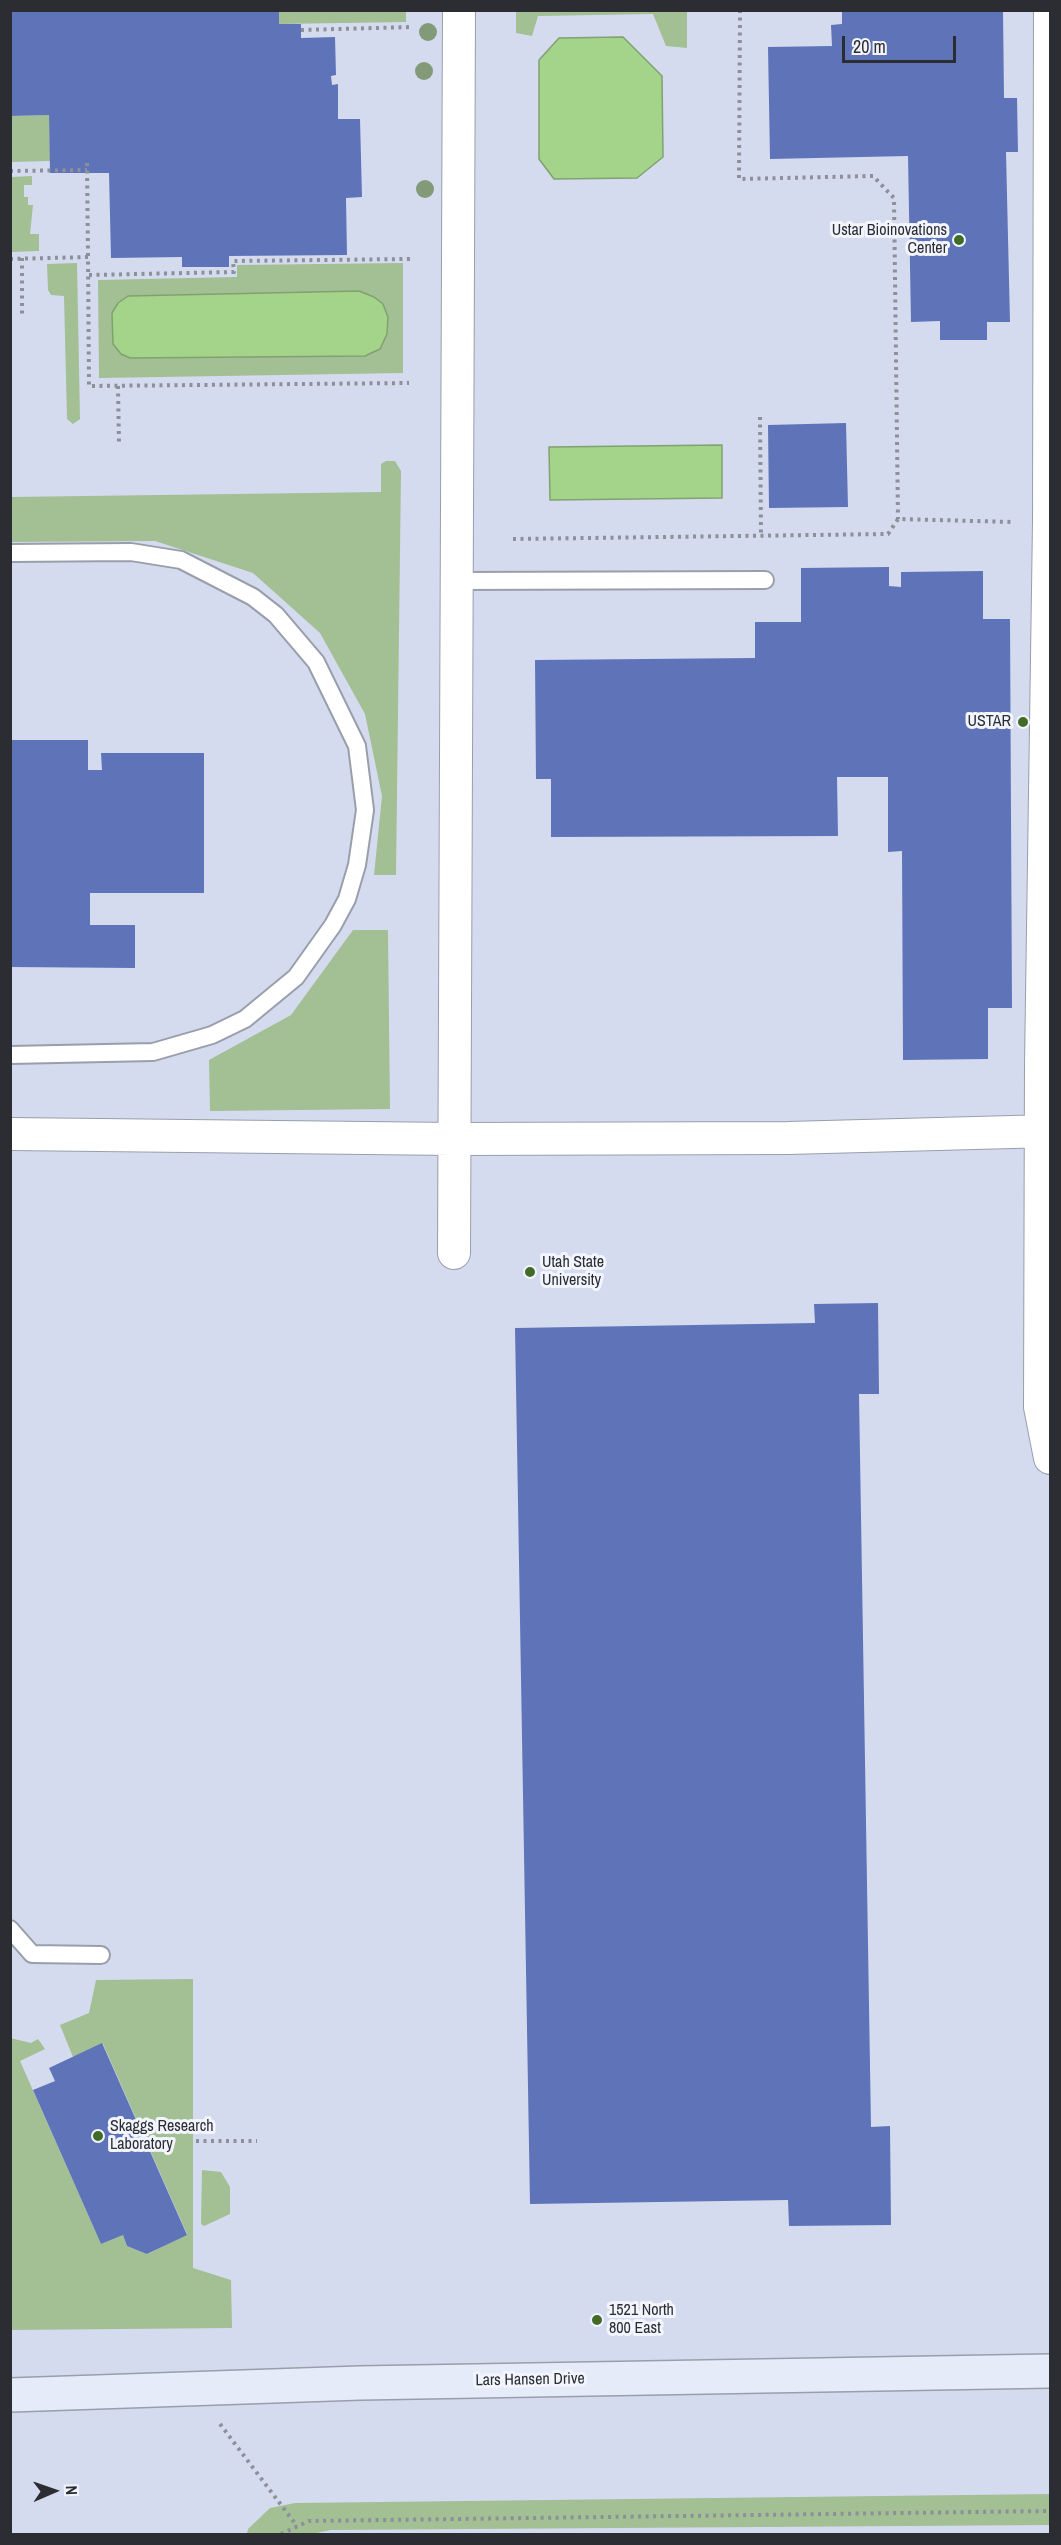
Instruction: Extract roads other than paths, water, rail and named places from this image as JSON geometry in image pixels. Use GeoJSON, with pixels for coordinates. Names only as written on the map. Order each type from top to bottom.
{"type":"FeatureCollection","features":[{"type":"Feature","properties":{"kind":"main road","name":"Lars Hansen Drive"},"geometry":{"type":"LineString","coordinates":[[10,2395],[360,2383],[1050,2371]]}},
{"type":"Feature","properties":{"kind":"street"},"geometry":{"type":"LineString","coordinates":[[454,1253],[459,10]]}},
{"type":"Feature","properties":{"kind":"street"},"geometry":{"type":"LineString","coordinates":[[1050,10],[1046,1131],[1040,1407],[1050,1458]]}},
{"type":"Feature","properties":{"kind":"street"},"geometry":{"type":"LineString","coordinates":[[10,1134],[454,1139],[788,1138],[1046,1131]]}},
{"type":"Feature","properties":{"kind":"lane"},"geometry":{"type":"LineString","coordinates":[[10,553],[131,552],[181,560],[253,597],[283,622],[316,662],[357,746],[365,810],[357,865],[348,899],[333,925],[296,977],[245,1019],[212,1035],[153,1052],[10,1054]]}},
{"type":"Feature","properties":{"kind":"lane"},"geometry":{"type":"LineString","coordinates":[[456,581],[765,580]]}},
{"type":"Feature","properties":{"kind":"lane"},"geometry":{"type":"LineString","coordinates":[[10,1929],[32,1954],[101,1955]]}},
{"type":"Feature","properties":{"kind":"place","name":"Ustar Bioinovations Center"},"geometry":{"type":"Point","coordinates":[959,240]}},
{"type":"Feature","properties":{"kind":"place","name":"USTAR"},"geometry":{"type":"Point","coordinates":[1023,722]}},
{"type":"Feature","properties":{"kind":"place","name":"Utah State University"},"geometry":{"type":"Point","coordinates":[530,1272]}},
{"type":"Feature","properties":{"kind":"place","name":"Skaggs Research Laboratory"},"geometry":{"type":"Point","coordinates":[98,2136]}},
{"type":"Feature","properties":{"kind":"place","name":"1521 North 800 East"},"geometry":{"type":"Point","coordinates":[597,2320]}}]}
